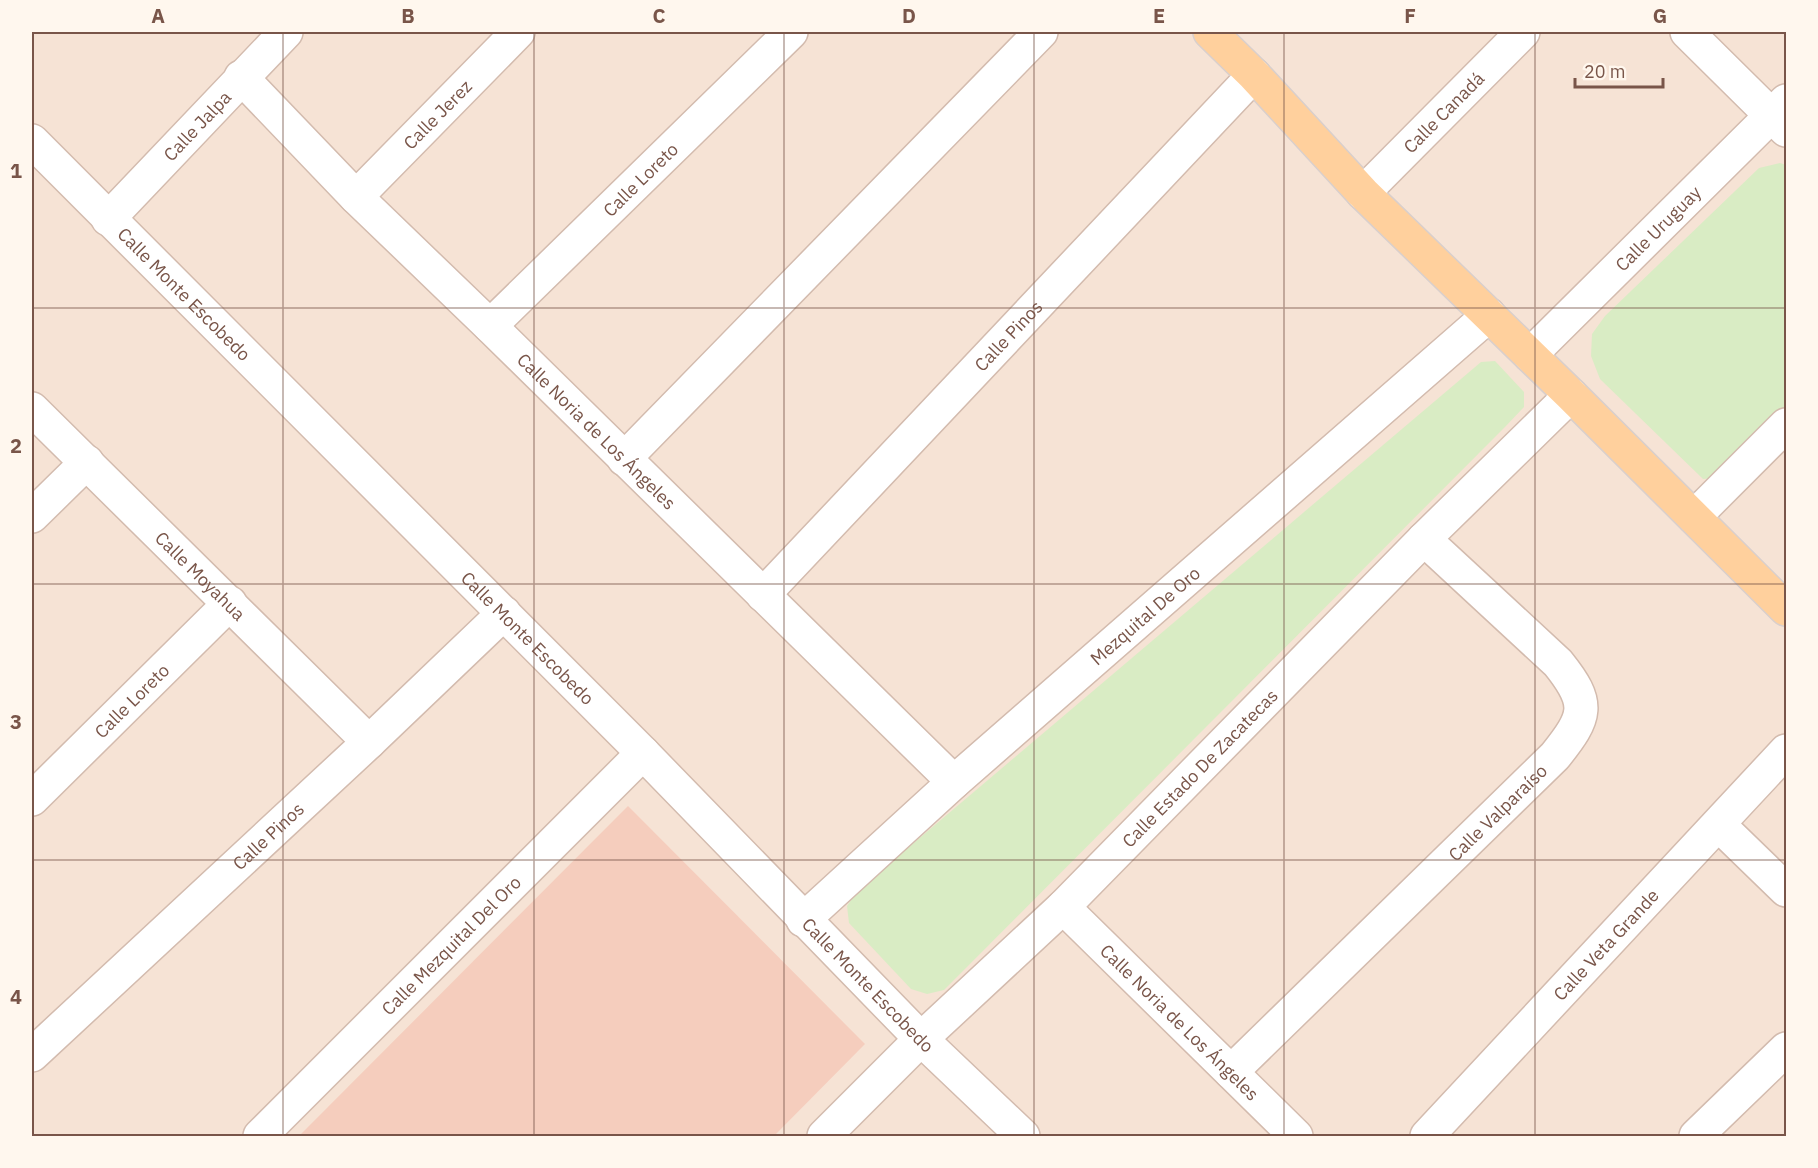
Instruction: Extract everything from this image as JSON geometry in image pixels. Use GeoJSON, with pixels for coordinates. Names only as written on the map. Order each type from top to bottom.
{"type":"FeatureCollection","features":[{"type":"Feature","properties":{"kind":"main road"},"geometry":{"type":"LineString","coordinates":[[1209,32],[1254,75],[1363,193],[1571,395],[1786,609]]}},
{"type":"Feature","properties":{"kind":"street","name":"Calle Jalpa"},"geometry":{"type":"LineString","coordinates":[[108,219],[286,32]]}},
{"type":"Feature","properties":{"kind":"street","name":"Calle Jerez"},"geometry":{"type":"LineString","coordinates":[[356,197],[518,32]]}},
{"type":"Feature","properties":{"kind":"street","name":"Calle Loreto"},"geometry":{"type":"LineString","coordinates":[[490,326],[791,32]]}},
{"type":"Feature","properties":{"kind":"street"},"geometry":{"type":"LineString","coordinates":[[624,459],[1041,32]]}},
{"type":"Feature","properties":{"kind":"street","name":"Calle Canadá"},"geometry":{"type":"LineString","coordinates":[[1363,193],[1522,32]]}},
{"type":"Feature","properties":{"kind":"street"},"geometry":{"type":"LineString","coordinates":[[1687,32],[1782,116]]}},
{"type":"Feature","properties":{"kind":"street","name":"Calle Pinos"},"geometry":{"type":"LineString","coordinates":[[763,595],[1254,75]]}},
{"type":"Feature","properties":{"kind":"street","name":"Calle Noria de Los Ángeles"},"geometry":{"type":"LineString","coordinates":[[241,77],[356,197],[954,782]]}},
{"type":"Feature","properties":{"kind":"street","name":"Calle Uruguay"},"geometry":{"type":"LineString","coordinates":[[1530,355],[1782,116]]}},
{"type":"Feature","properties":{"kind":"street","name":"Calle Monte Escobedo"},"geometry":{"type":"LineString","coordinates":[[32,141],[643,753],[921,1039],[1023,1137]]}},
{"type":"Feature","properties":{"kind":"street","name":"Mezquital De Oro"},"geometry":{"type":"LineString","coordinates":[[803,920],[954,782],[1489,315]]}},
{"type":"Feature","properties":{"kind":"street","name":"Calle Estado De Zacatecas"},"geometry":{"type":"LineString","coordinates":[[824,1137],[921,1039],[1063,908],[1424,539],[1571,395]]}},
{"type":"Feature","properties":{"kind":"street","name":"Calle Moyahua"},"geometry":{"type":"LineString","coordinates":[[32,409],[369,742]]}},
{"type":"Feature","properties":{"kind":"street"},"geometry":{"type":"LineString","coordinates":[[1694,517],[1786,425]]}},
{"type":"Feature","properties":{"kind":"street"},"geometry":{"type":"LineString","coordinates":[[32,516],[87,462]]}},
{"type":"Feature","properties":{"kind":"street","name":"Calle Valparaíso"},"geometry":{"type":"LineString","coordinates":[[1232,1071],[1555,756],[1576,730],[1582,707],[1575,684],[1558,663],[1424,539]]}},
{"type":"Feature","properties":{"kind":"street","name":"Calle Loreto"},"geometry":{"type":"LineString","coordinates":[[32,799],[230,603]]}},
{"type":"Feature","properties":{"kind":"street","name":"Calle Pinos"},"geometry":{"type":"LineString","coordinates":[[32,1055],[369,742],[504,613]]}},
{"type":"Feature","properties":{"kind":"street","name":"Calle Veta Grande"},"geometry":{"type":"LineString","coordinates":[[1427,1137],[1786,751]]}},
{"type":"Feature","properties":{"kind":"street","name":"Calle Mezquital Del Oro"},"geometry":{"type":"LineString","coordinates":[[260,1137],[643,753]]}},
{"type":"Feature","properties":{"kind":"street"},"geometry":{"type":"LineString","coordinates":[[1719,825],[1786,890]]}},
{"type":"Feature","properties":{"kind":"street","name":"Calle Noria de Los Ángeles"},"geometry":{"type":"LineString","coordinates":[[1063,908],[1232,1071],[1296,1137]]}},
{"type":"Feature","properties":{"kind":"street"},"geometry":{"type":"LineString","coordinates":[[1696,1137],[1786,1049]]}},
{"type":"Feature","properties":{"kind":"shaded area"},"geometry":{"type":"Polygon","coordinates":[[[32,32],[1786,32],[1786,1136],[32,1136],[32,32]]]}},
{"type":"Feature","properties":{"kind":"green space"},"geometry":{"type":"Polygon","coordinates":[[[1780,163],[1786,165],[1786,408],[1716,478],[1703,479],[1600,379],[1591,356],[1592,334],[1605,316],[1759,168],[1780,163]]]}},
{"type":"Feature","properties":{"kind":"green space"},"geometry":{"type":"Polygon","coordinates":[[[1495,361],[1524,392],[1524,407],[944,990],[927,994],[911,989],[849,923],[847,906],[857,891],[1481,362],[1495,361]]]}},
{"type":"Feature","properties":{"kind":"building"},"geometry":{"type":"Polygon","coordinates":[[[628,806],[865,1044],[774,1136],[299,1136],[628,806]]]}}]}
